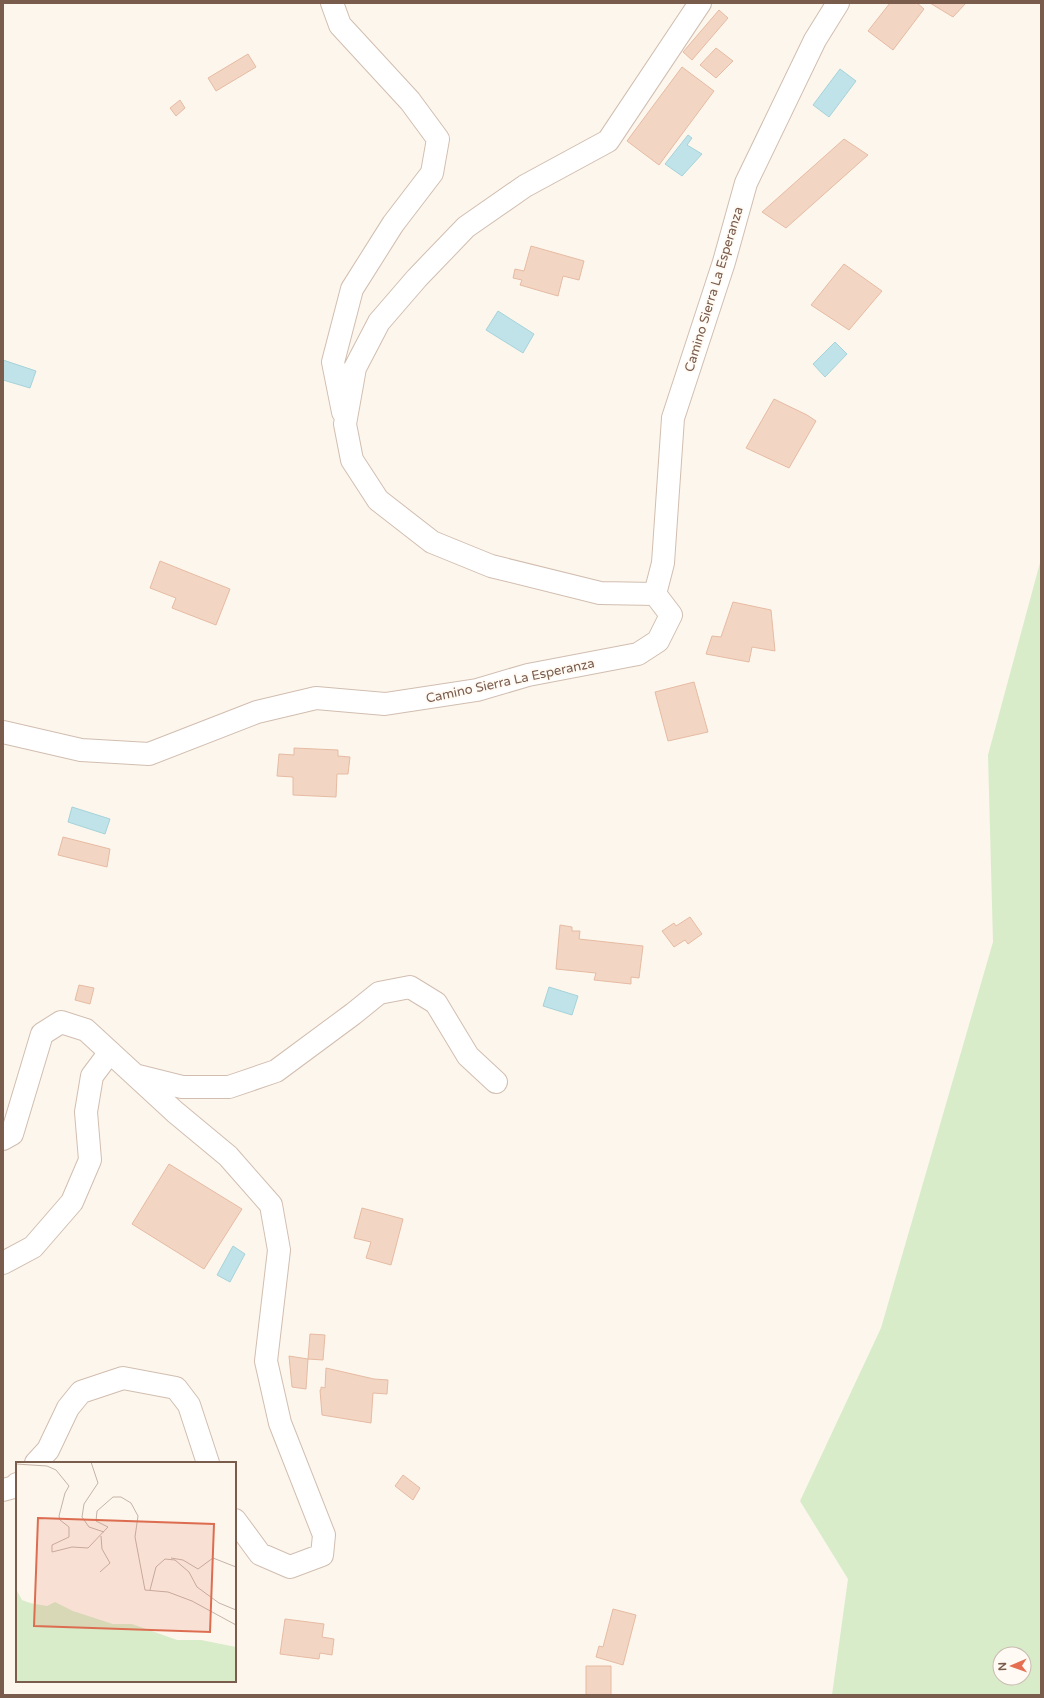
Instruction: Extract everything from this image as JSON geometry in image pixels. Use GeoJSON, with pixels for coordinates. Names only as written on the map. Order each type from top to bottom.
{"type":"FeatureCollection","features":[{"type":"Feature","properties":{"kind":"street"},"geometry":{"type":"LineString","coordinates":[[332,3],[340,26],[410,101],[438,139],[432,173],[393,224],[352,289],[333,362],[352,460],[378,500],[432,542],[491,566],[600,593],[655,594]]}},
{"type":"Feature","properties":{"kind":"street"},"geometry":{"type":"LineString","coordinates":[[345,424],[355,368],[379,322],[417,278],[466,227],[525,186],[608,141],[700,3]]}},
{"type":"Feature","properties":{"kind":"street","name":"Camino Sierra La Esperanza"},"geometry":{"type":"LineString","coordinates":[[3,732],[80,750],[149,754],[257,712],[316,698],[386,704],[477,690],[528,675],[638,654],[658,641],[671,616],[655,594],[663,563],[673,418],[724,262],[746,183],[816,40],[838,3]]}},
{"type":"Feature","properties":{"kind":"street"},"geometry":{"type":"LineString","coordinates":[[135,1076],[182,1087],[229,1087],[276,1071],[379,993],[410,987],[436,1003],[468,1056],[496,1082]]}},
{"type":"Feature","properties":{"kind":"street"},"geometry":{"type":"LineString","coordinates":[[3,1139],[12,1134],[42,1034],[61,1022],[86,1030],[175,1112],[228,1156],[271,1204],[278,1250],[266,1361],[280,1423],[324,1535],[322,1555],[290,1567],[260,1554],[236,1521]]}},
{"type":"Feature","properties":{"kind":"street"},"geometry":{"type":"LineString","coordinates":[[3,1262],[32,1247],[72,1202],[90,1160],[86,1112],[92,1076],[110,1052]]}},
{"type":"Feature","properties":{"kind":"street"},"geometry":{"type":"LineString","coordinates":[[37,1462],[48,1450],[68,1408],[81,1392],[123,1378],[176,1388],[189,1405],[208,1462]]}},
{"type":"Feature","properties":{"kind":"street"},"geometry":{"type":"LineString","coordinates":[[3,1490],[16,1485]]}},
{"type":"Feature","properties":{"kind":"green space"},"geometry":{"type":"Polygon","coordinates":[[[1041,559],[1041,1695],[832,1695],[848,1579],[800,1501],[881,1328],[993,942],[988,755],[1041,559]]]}},
{"type":"Feature","properties":{"kind":"water"},"geometry":{"type":"Polygon","coordinates":[[[840,69],[856,81],[829,117],[813,105],[840,69]]]}},
{"type":"Feature","properties":{"kind":"water"},"geometry":{"type":"Polygon","coordinates":[[[688,135],[692,138],[687,145],[702,154],[682,176],[665,164],[688,135]]]}},
{"type":"Feature","properties":{"kind":"water"},"geometry":{"type":"Polygon","coordinates":[[[498,311],[534,334],[523,353],[486,330],[498,311]]]}},
{"type":"Feature","properties":{"kind":"water"},"geometry":{"type":"Polygon","coordinates":[[[835,342],[847,354],[825,377],[813,364],[835,342]]]}},
{"type":"Feature","properties":{"kind":"water"},"geometry":{"type":"Polygon","coordinates":[[[3,360],[36,371],[30,388],[3,380],[3,360]]]}},
{"type":"Feature","properties":{"kind":"water"},"geometry":{"type":"Polygon","coordinates":[[[72,807],[110,819],[105,834],[68,822],[72,807]]]}},
{"type":"Feature","properties":{"kind":"water"},"geometry":{"type":"Polygon","coordinates":[[[549,987],[578,996],[572,1015],[543,1006],[549,987]]]}},
{"type":"Feature","properties":{"kind":"water"},"geometry":{"type":"Polygon","coordinates":[[[233,1246],[245,1254],[230,1282],[217,1275],[233,1246]]]}},
{"type":"Feature","properties":{"kind":"building"},"geometry":{"type":"Polygon","coordinates":[[[890,3],[917,3],[924,9],[893,50],[868,31],[890,3]]]}},
{"type":"Feature","properties":{"kind":"building"},"geometry":{"type":"Polygon","coordinates":[[[930,3],[966,3],[953,17],[930,3]]]}},
{"type":"Feature","properties":{"kind":"building"},"geometry":{"type":"Polygon","coordinates":[[[719,10],[728,18],[692,60],[683,52],[719,10]]]}},
{"type":"Feature","properties":{"kind":"building"},"geometry":{"type":"Polygon","coordinates":[[[716,48],[733,61],[716,78],[700,65],[716,48]]]}},
{"type":"Feature","properties":{"kind":"building"},"geometry":{"type":"Polygon","coordinates":[[[248,54],[256,67],[216,91],[208,78],[248,54]]]}},
{"type":"Feature","properties":{"kind":"building"},"geometry":{"type":"Polygon","coordinates":[[[682,67],[714,91],[659,165],[627,141],[682,67]]]}},
{"type":"Feature","properties":{"kind":"building"},"geometry":{"type":"Polygon","coordinates":[[[180,100],[185,108],[176,116],[170,108],[180,100]]]}},
{"type":"Feature","properties":{"kind":"building"},"geometry":{"type":"Polygon","coordinates":[[[844,139],[868,155],[786,228],[762,212],[844,139]]]}},
{"type":"Feature","properties":{"kind":"building"},"geometry":{"type":"Polygon","coordinates":[[[531,246],[584,261],[579,280],[563,276],[558,296],[520,285],[522,280],[513,278],[515,269],[524,271],[531,246]]]}},
{"type":"Feature","properties":{"kind":"building"},"geometry":{"type":"Polygon","coordinates":[[[844,264],[882,291],[849,330],[811,305],[844,264]]]}},
{"type":"Feature","properties":{"kind":"building"},"geometry":{"type":"Polygon","coordinates":[[[774,399],[816,421],[789,468],[746,448],[774,399]]]}},
{"type":"Feature","properties":{"kind":"building"},"geometry":{"type":"Polygon","coordinates":[[[160,561],[230,589],[216,625],[172,608],[176,598],[150,588],[160,561]]]}},
{"type":"Feature","properties":{"kind":"building"},"geometry":{"type":"Polygon","coordinates":[[[733,602],[771,610],[775,651],[752,647],[749,662],[706,654],[712,636],[721,637],[733,602]]]}},
{"type":"Feature","properties":{"kind":"building"},"geometry":{"type":"Polygon","coordinates":[[[694,682],[708,732],[668,741],[655,692],[694,682]]]}},
{"type":"Feature","properties":{"kind":"building"},"geometry":{"type":"Polygon","coordinates":[[[294,748],[338,750],[338,756],[350,757],[348,774],[337,774],[336,797],[293,795],[293,777],[277,776],[279,754],[294,755],[294,748]]]}},
{"type":"Feature","properties":{"kind":"building"},"geometry":{"type":"Polygon","coordinates":[[[63,837],[110,849],[107,867],[58,855],[63,837]]]}},
{"type":"Feature","properties":{"kind":"building"},"geometry":{"type":"Polygon","coordinates":[[[690,917],[702,934],[688,944],[685,940],[674,947],[662,931],[674,923],[676,926],[690,917]]]}},
{"type":"Feature","properties":{"kind":"building"},"geometry":{"type":"Polygon","coordinates":[[[560,925],[572,927],[572,931],[580,931],[579,939],[643,946],[639,978],[631,977],[631,984],[594,980],[596,973],[556,969],[560,925]]]}},
{"type":"Feature","properties":{"kind":"building"},"geometry":{"type":"Polygon","coordinates":[[[79,985],[94,988],[90,1004],[75,1000],[79,985]]]}},
{"type":"Feature","properties":{"kind":"building"},"geometry":{"type":"Polygon","coordinates":[[[169,1164],[242,1209],[204,1269],[132,1224],[169,1164]]]}},
{"type":"Feature","properties":{"kind":"building"},"geometry":{"type":"Polygon","coordinates":[[[362,1208],[403,1219],[391,1265],[366,1258],[371,1242],[354,1238],[362,1208]]]}},
{"type":"Feature","properties":{"kind":"building"},"geometry":{"type":"Polygon","coordinates":[[[310,1334],[325,1335],[323,1360],[308,1359],[310,1334]]]}},
{"type":"Feature","properties":{"kind":"building"},"geometry":{"type":"Polygon","coordinates":[[[289,1356],[308,1359],[306,1389],[292,1387],[289,1356]]]}},
{"type":"Feature","properties":{"kind":"building"},"geometry":{"type":"Polygon","coordinates":[[[326,1368],[374,1379],[388,1380],[387,1394],[373,1393],[371,1423],[322,1415],[320,1390],[321,1387],[325,1388],[326,1368]]]}},
{"type":"Feature","properties":{"kind":"building"},"geometry":{"type":"Polygon","coordinates":[[[403,1475],[420,1488],[413,1500],[395,1486],[403,1475]]]}},
{"type":"Feature","properties":{"kind":"building"},"geometry":{"type":"Polygon","coordinates":[[[613,1609],[636,1615],[623,1665],[596,1657],[599,1646],[603,1647],[613,1609]]]}},
{"type":"Feature","properties":{"kind":"building"},"geometry":{"type":"Polygon","coordinates":[[[285,1619],[324,1624],[322,1637],[334,1639],[332,1655],[320,1653],[319,1659],[280,1654],[285,1619]]]}},
{"type":"Feature","properties":{"kind":"building"},"geometry":{"type":"Polygon","coordinates":[[[586,1666],[611,1666],[611,1695],[586,1695],[586,1666]]]}}]}
